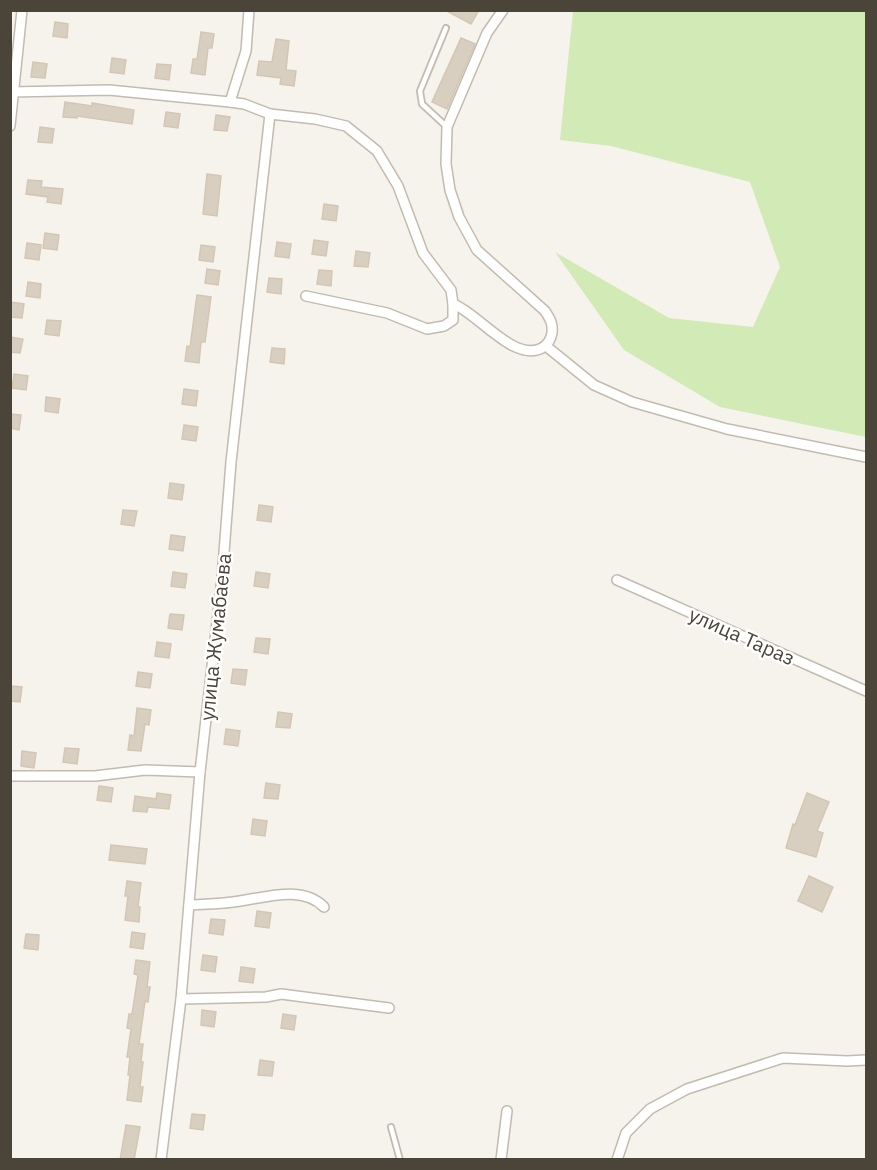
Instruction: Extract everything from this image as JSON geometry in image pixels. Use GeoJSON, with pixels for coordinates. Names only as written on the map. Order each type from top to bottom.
{"type":"FeatureCollection","features":[{"type":"Feature","properties":{"kind":"street"},"geometry":{"type":"LineString","coordinates":[[10,126],[22,10]]}},
{"type":"Feature","properties":{"kind":"street"},"geometry":{"type":"LineString","coordinates":[[230,102],[246,51],[249,10]]}},
{"type":"Feature","properties":{"kind":"street"},"geometry":{"type":"LineString","coordinates":[[453,304],[463,307],[508,344],[535,351],[546,346],[552,335],[552,322],[545,311],[477,250],[459,217],[450,190],[446,164],[447,127],[487,33],[503,10]]}},
{"type":"Feature","properties":{"kind":"street"},"geometry":{"type":"LineString","coordinates":[[12,92],[109,90],[230,102],[244,104],[270,114],[315,119],[346,126],[377,151],[398,186],[423,253],[451,290],[453,320],[444,326],[427,329],[387,313],[306,296]]}},
{"type":"Feature","properties":{"kind":"street","name":"улица Жумабаева"},"geometry":{"type":"LineString","coordinates":[[161,1160],[180,999],[200,772],[222,578],[231,462],[270,114]]}},
{"type":"Feature","properties":{"kind":"street"},"geometry":{"type":"LineString","coordinates":[[546,346],[594,386],[632,402],[728,429],[867,457]]}},
{"type":"Feature","properties":{"kind":"street","name":"улица Тараз"},"geometry":{"type":"LineString","coordinates":[[617,580],[867,691]]}},
{"type":"Feature","properties":{"kind":"street"},"geometry":{"type":"LineString","coordinates":[[10,776],[95,776],[145,770],[200,772]]}},
{"type":"Feature","properties":{"kind":"street"},"geometry":{"type":"LineString","coordinates":[[189,905],[301,895],[316,899],[324,907]]}},
{"type":"Feature","properties":{"kind":"street"},"geometry":{"type":"LineString","coordinates":[[180,999],[266,997],[281,994],[389,1008]]}},
{"type":"Feature","properties":{"kind":"street"},"geometry":{"type":"LineString","coordinates":[[617,1160],[626,1133],[650,1109],[687,1089],[783,1058],[847,1062],[867,1060]]}},
{"type":"Feature","properties":{"kind":"street"},"geometry":{"type":"LineString","coordinates":[[501,1160],[507,1112]]}},
{"type":"Feature","properties":{"kind":"lane"},"geometry":{"type":"LineString","coordinates":[[446,27],[420,91],[422,104],[447,127]]}},
{"type":"Feature","properties":{"kind":"lane"},"geometry":{"type":"LineString","coordinates":[[391,1127],[400,1160]]}},
{"type":"Feature","properties":{"kind":"green space"},"geometry":{"type":"Polygon","coordinates":[[[573,11],[866,11],[866,437],[720,407],[624,350],[555,252],[669,318],[753,327],[780,267],[750,182],[611,146],[560,140],[573,11]]]}},
{"type":"Feature","properties":{"kind":"building"},"geometry":{"type":"Polygon","coordinates":[[[445,10],[479,10],[471,24],[445,10]]]}},
{"type":"Feature","properties":{"kind":"building"},"geometry":{"type":"Polygon","coordinates":[[[55,22],[68,24],[67,38],[53,36],[55,22]]]}},
{"type":"Feature","properties":{"kind":"building"},"geometry":{"type":"Polygon","coordinates":[[[201,32],[214,34],[212,48],[208,48],[205,75],[191,73],[193,59],[197,59],[201,32]]]}},
{"type":"Feature","properties":{"kind":"building"},"geometry":{"type":"Polygon","coordinates":[[[461,38],[475,44],[447,109],[432,102],[461,38]]]}},
{"type":"Feature","properties":{"kind":"building"},"geometry":{"type":"Polygon","coordinates":[[[276,39],[289,41],[286,70],[296,71],[294,86],[280,84],[281,78],[257,75],[259,61],[272,62],[276,39]]]}},
{"type":"Feature","properties":{"kind":"building"},"geometry":{"type":"Polygon","coordinates":[[[112,58],[126,60],[124,74],[110,72],[112,58]]]}},
{"type":"Feature","properties":{"kind":"building"},"geometry":{"type":"Polygon","coordinates":[[[33,62],[47,64],[45,78],[31,77],[33,62]]]}},
{"type":"Feature","properties":{"kind":"building"},"geometry":{"type":"Polygon","coordinates":[[[157,64],[171,65],[169,80],[155,78],[157,64]]]}},
{"type":"Feature","properties":{"kind":"building"},"geometry":{"type":"Polygon","coordinates":[[[65,102],[92,106],[92,103],[134,110],[132,124],[77,116],[77,118],[63,117],[65,102]]]}},
{"type":"Feature","properties":{"kind":"building"},"geometry":{"type":"Polygon","coordinates":[[[166,112],[180,114],[178,128],[164,126],[166,112]]]}},
{"type":"Feature","properties":{"kind":"building"},"geometry":{"type":"Polygon","coordinates":[[[216,115],[230,117],[227,131],[214,130],[216,115]]]}},
{"type":"Feature","properties":{"kind":"building"},"geometry":{"type":"Polygon","coordinates":[[[40,127],[54,129],[52,143],[38,142],[40,127]]]}},
{"type":"Feature","properties":{"kind":"building"},"geometry":{"type":"Polygon","coordinates":[[[207,174],[221,176],[217,216],[203,214],[207,174]]]}},
{"type":"Feature","properties":{"kind":"building"},"geometry":{"type":"Polygon","coordinates":[[[28,180],[42,181],[41,187],[63,189],[61,204],[47,202],[48,197],[26,194],[28,180]]]}},
{"type":"Feature","properties":{"kind":"building"},"geometry":{"type":"Polygon","coordinates":[[[324,204],[338,206],[336,221],[322,219],[324,204]]]}},
{"type":"Feature","properties":{"kind":"building"},"geometry":{"type":"Polygon","coordinates":[[[45,233],[59,235],[57,250],[43,248],[45,233]]]}},
{"type":"Feature","properties":{"kind":"building"},"geometry":{"type":"Polygon","coordinates":[[[314,240],[328,242],[326,256],[312,254],[314,240]]]}},
{"type":"Feature","properties":{"kind":"building"},"geometry":{"type":"Polygon","coordinates":[[[277,242],[291,244],[289,258],[275,256],[277,242]]]}},
{"type":"Feature","properties":{"kind":"building"},"geometry":{"type":"Polygon","coordinates":[[[27,243],[41,245],[39,260],[25,258],[27,243]]]}},
{"type":"Feature","properties":{"kind":"building"},"geometry":{"type":"Polygon","coordinates":[[[201,245],[215,247],[213,262],[199,260],[201,245]]]}},
{"type":"Feature","properties":{"kind":"building"},"geometry":{"type":"Polygon","coordinates":[[[356,251],[370,253],[368,267],[354,266],[356,251]]]}},
{"type":"Feature","properties":{"kind":"building"},"geometry":{"type":"Polygon","coordinates":[[[207,269],[220,271],[218,285],[205,283],[207,269]]]}},
{"type":"Feature","properties":{"kind":"building"},"geometry":{"type":"Polygon","coordinates":[[[319,270],[332,271],[331,286],[317,284],[319,270]]]}},
{"type":"Feature","properties":{"kind":"building"},"geometry":{"type":"Polygon","coordinates":[[[269,278],[282,279],[281,294],[267,292],[269,278]]]}},
{"type":"Feature","properties":{"kind":"building"},"geometry":{"type":"Polygon","coordinates":[[[28,282],[41,284],[40,298],[26,296],[28,282]]]}},
{"type":"Feature","properties":{"kind":"building"},"geometry":{"type":"Polygon","coordinates":[[[197,295],[211,297],[205,342],[201,342],[199,363],[185,361],[187,346],[190,347],[197,295]]]}},
{"type":"Feature","properties":{"kind":"building"},"geometry":{"type":"Polygon","coordinates":[[[10,302],[24,304],[22,318],[10,317],[10,302]]]}},
{"type":"Feature","properties":{"kind":"building"},"geometry":{"type":"Polygon","coordinates":[[[47,320],[61,321],[59,336],[45,334],[47,320]]]}},
{"type":"Feature","properties":{"kind":"building"},"geometry":{"type":"Polygon","coordinates":[[[10,337],[23,339],[20,353],[10,352],[10,337]]]}},
{"type":"Feature","properties":{"kind":"building"},"geometry":{"type":"Polygon","coordinates":[[[272,348],[285,349],[284,364],[270,362],[272,348]]]}},
{"type":"Feature","properties":{"kind":"building"},"geometry":{"type":"Polygon","coordinates":[[[14,374],[28,376],[26,390],[12,388],[14,374]]]}},
{"type":"Feature","properties":{"kind":"building"},"geometry":{"type":"Polygon","coordinates":[[[184,389],[198,391],[196,406],[182,404],[184,389]]]}},
{"type":"Feature","properties":{"kind":"building"},"geometry":{"type":"Polygon","coordinates":[[[46,397],[60,399],[58,413],[45,411],[46,397]]]}},
{"type":"Feature","properties":{"kind":"building"},"geometry":{"type":"Polygon","coordinates":[[[10,414],[21,415],[19,430],[10,428],[10,414]]]}},
{"type":"Feature","properties":{"kind":"building"},"geometry":{"type":"Polygon","coordinates":[[[184,425],[198,427],[196,441],[182,439],[184,425]]]}},
{"type":"Feature","properties":{"kind":"building"},"geometry":{"type":"Polygon","coordinates":[[[170,483],[184,485],[182,500],[168,498],[170,483]]]}},
{"type":"Feature","properties":{"kind":"building"},"geometry":{"type":"Polygon","coordinates":[[[259,505],[273,507],[271,522],[257,520],[259,505]]]}},
{"type":"Feature","properties":{"kind":"building"},"geometry":{"type":"Polygon","coordinates":[[[123,510],[137,511],[134,526],[121,524],[123,510]]]}},
{"type":"Feature","properties":{"kind":"building"},"geometry":{"type":"Polygon","coordinates":[[[171,535],[185,537],[183,551],[169,549],[171,535]]]}},
{"type":"Feature","properties":{"kind":"building"},"geometry":{"type":"Polygon","coordinates":[[[173,572],[187,574],[185,588],[171,586],[173,572]]]}},
{"type":"Feature","properties":{"kind":"building"},"geometry":{"type":"Polygon","coordinates":[[[256,572],[270,574],[268,588],[254,586],[256,572]]]}},
{"type":"Feature","properties":{"kind":"building"},"geometry":{"type":"Polygon","coordinates":[[[170,614],[184,615],[182,630],[168,628],[170,614]]]}},
{"type":"Feature","properties":{"kind":"building"},"geometry":{"type":"Polygon","coordinates":[[[256,638],[270,639],[268,654],[254,652],[256,638]]]}},
{"type":"Feature","properties":{"kind":"building"},"geometry":{"type":"Polygon","coordinates":[[[157,642],[171,644],[169,658],[155,656],[157,642]]]}},
{"type":"Feature","properties":{"kind":"building"},"geometry":{"type":"Polygon","coordinates":[[[233,669],[247,670],[245,685],[231,683],[233,669]]]}},
{"type":"Feature","properties":{"kind":"building"},"geometry":{"type":"Polygon","coordinates":[[[138,672],[152,674],[150,688],[136,686],[138,672]]]}},
{"type":"Feature","properties":{"kind":"building"},"geometry":{"type":"Polygon","coordinates":[[[10,686],[22,687],[20,702],[10,701],[10,686]]]}},
{"type":"Feature","properties":{"kind":"building"},"geometry":{"type":"Polygon","coordinates":[[[137,708],[151,710],[149,725],[145,724],[141,751],[128,750],[130,735],[134,736],[137,708]]]}},
{"type":"Feature","properties":{"kind":"building"},"geometry":{"type":"Polygon","coordinates":[[[278,712],[292,714],[290,728],[276,727],[278,712]]]}},
{"type":"Feature","properties":{"kind":"building"},"geometry":{"type":"Polygon","coordinates":[[[226,729],[240,731],[238,746],[224,744],[226,729]]]}},
{"type":"Feature","properties":{"kind":"building"},"geometry":{"type":"Polygon","coordinates":[[[65,748],[79,749],[77,764],[63,762],[65,748]]]}},
{"type":"Feature","properties":{"kind":"building"},"geometry":{"type":"Polygon","coordinates":[[[22,751],[36,753],[34,768],[21,766],[22,751]]]}},
{"type":"Feature","properties":{"kind":"building"},"geometry":{"type":"Polygon","coordinates":[[[266,783],[280,785],[278,799],[264,798],[266,783]]]}},
{"type":"Feature","properties":{"kind":"building"},"geometry":{"type":"Polygon","coordinates":[[[99,786],[113,788],[111,802],[97,800],[99,786]]]}},
{"type":"Feature","properties":{"kind":"building"},"geometry":{"type":"Polygon","coordinates":[[[157,793],[171,795],[169,809],[148,807],[147,812],[133,811],[135,796],[156,799],[157,793]]]}},
{"type":"Feature","properties":{"kind":"building"},"geometry":{"type":"Polygon","coordinates":[[[807,793],[829,802],[817,831],[823,833],[816,857],[786,848],[793,824],[795,825],[807,793]]]}},
{"type":"Feature","properties":{"kind":"building"},"geometry":{"type":"Polygon","coordinates":[[[253,819],[267,821],[265,836],[251,834],[253,819]]]}},
{"type":"Feature","properties":{"kind":"building"},"geometry":{"type":"Polygon","coordinates":[[[111,845],[147,849],[145,864],[109,860],[111,845]]]}},
{"type":"Feature","properties":{"kind":"building"},"geometry":{"type":"Polygon","coordinates":[[[809,876],[833,887],[822,912],[798,901],[809,876]]]}},
{"type":"Feature","properties":{"kind":"building"},"geometry":{"type":"Polygon","coordinates":[[[127,881],[141,883],[139,922],[125,920],[127,881]]]}},
{"type":"Feature","properties":{"kind":"building"},"geometry":{"type":"Polygon","coordinates":[[[257,911],[271,913],[269,928],[255,926],[257,911]]]}},
{"type":"Feature","properties":{"kind":"building"},"geometry":{"type":"Polygon","coordinates":[[[211,919],[225,920],[223,935],[209,933],[211,919]]]}},
{"type":"Feature","properties":{"kind":"building"},"geometry":{"type":"Polygon","coordinates":[[[132,932],[145,934],[143,949],[130,947],[132,932]]]}},
{"type":"Feature","properties":{"kind":"building"},"geometry":{"type":"Polygon","coordinates":[[[26,934],[39,935],[38,950],[24,948],[26,934]]]}},
{"type":"Feature","properties":{"kind":"building"},"geometry":{"type":"Polygon","coordinates":[[[203,955],[217,957],[215,972],[201,970],[203,955]]]}},
{"type":"Feature","properties":{"kind":"building"},"geometry":{"type":"Polygon","coordinates":[[[136,960],[150,962],[148,1002],[145,1001],[139,1044],[143,1044],[141,1102],[127,1100],[130,1057],[127,1057],[131,1029],[127,1028],[129,1014],[132,1014],[138,975],[134,974],[136,960]]]}},
{"type":"Feature","properties":{"kind":"building"},"geometry":{"type":"Polygon","coordinates":[[[241,967],[255,969],[253,983],[239,981],[241,967]]]}},
{"type":"Feature","properties":{"kind":"building"},"geometry":{"type":"Polygon","coordinates":[[[202,1010],[216,1012],[214,1027],[201,1025],[202,1010]]]}},
{"type":"Feature","properties":{"kind":"building"},"geometry":{"type":"Polygon","coordinates":[[[283,1014],[296,1016],[294,1030],[281,1028],[283,1014]]]}},
{"type":"Feature","properties":{"kind":"building"},"geometry":{"type":"Polygon","coordinates":[[[260,1060],[274,1062],[272,1076],[258,1075],[260,1060]]]}},
{"type":"Feature","properties":{"kind":"building"},"geometry":{"type":"Polygon","coordinates":[[[192,1114],[205,1115],[203,1130],[190,1128],[192,1114]]]}},
{"type":"Feature","properties":{"kind":"building"},"geometry":{"type":"Polygon","coordinates":[[[126,1125],[140,1127],[134,1160],[120,1160],[126,1125]]]}}]}
